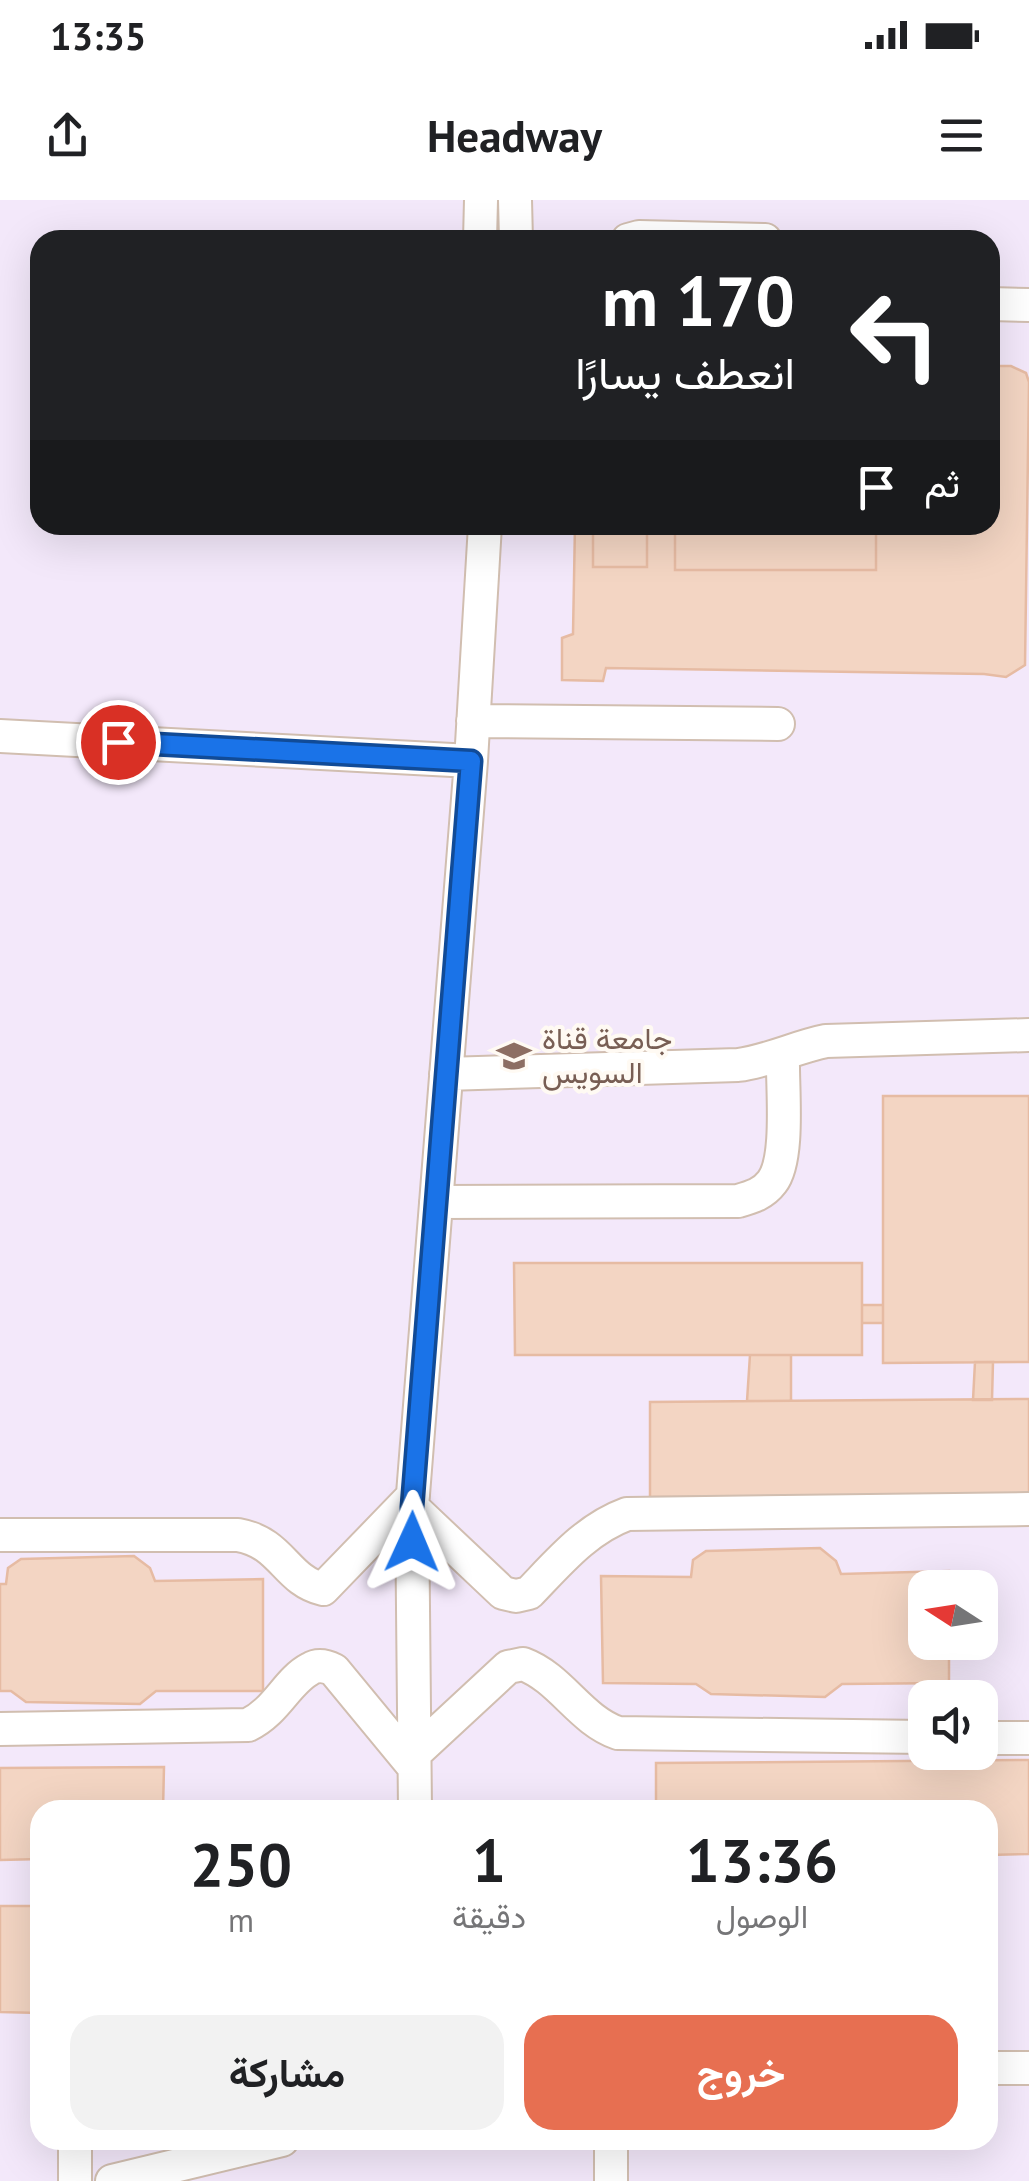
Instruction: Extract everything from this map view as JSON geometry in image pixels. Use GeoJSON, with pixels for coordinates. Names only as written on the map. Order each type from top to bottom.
{"type":"FeatureCollection","features":[{"type":"Feature","properties":{"kind":"lane"},"geometry":{"type":"LineString","coordinates":[[480,200],[480,230]]}},
{"type":"Feature","properties":{"kind":"lane"},"geometry":{"type":"LineString","coordinates":[[515,200],[516,230]]}},
{"type":"Feature","properties":{"kind":"lane"},"geometry":{"type":"LineString","coordinates":[[1000,304],[1029,305]]}},
{"type":"Feature","properties":{"kind":"lane"},"geometry":{"type":"LineString","coordinates":[[415,1800],[413,1501],[471,761],[484,535]]}},
{"type":"Feature","properties":{"kind":"lane"},"geometry":{"type":"LineString","coordinates":[[473,722],[778,724]]}},
{"type":"Feature","properties":{"kind":"lane"},"geometry":{"type":"LineString","coordinates":[[0,736],[471,761]]}},
{"type":"Feature","properties":{"kind":"lane"},"geometry":{"type":"LineString","coordinates":[[446,1074],[738,1065],[783,1056],[826,1041],[1029,1035]]}},
{"type":"Feature","properties":{"kind":"lane"},"geometry":{"type":"LineString","coordinates":[[436,1202],[738,1201],[760,1195],[775,1179],[782,1158],[783,1056]]}},
{"type":"Feature","properties":{"kind":"lane"},"geometry":{"type":"LineString","coordinates":[[413,1501],[503,1593],[516,1596],[529,1593],[588,1534],[628,1514],[1029,1508]]}},
{"type":"Feature","properties":{"kind":"lane"},"geometry":{"type":"LineString","coordinates":[[0,1534],[258,1538],[299,1578],[322,1590],[413,1501]]}},
{"type":"Feature","properties":{"kind":"lane"},"geometry":{"type":"LineString","coordinates":[[414,1761],[508,1667],[523,1664],[551,1680],[599,1727],[618,1734],[908,1737]]}},
{"type":"Feature","properties":{"kind":"lane"},"geometry":{"type":"LineString","coordinates":[[0,1728],[248,1725],[264,1717],[310,1668],[325,1666],[334,1670],[414,1761]]}},
{"type":"Feature","properties":{"kind":"lane"},"geometry":{"type":"LineString","coordinates":[[998,1738],[1029,1738]]}},
{"type":"Feature","properties":{"kind":"lane"},"geometry":{"type":"LineString","coordinates":[[998,2068],[1029,2068]]}},
{"type":"Feature","properties":{"kind":"lane"},"geometry":{"type":"LineString","coordinates":[[75,2181],[76,2150]]}},
{"type":"Feature","properties":{"kind":"lane"},"geometry":{"type":"LineString","coordinates":[[112,2181],[241,2150]]}},
{"type":"Feature","properties":{"kind":"lane"},"geometry":{"type":"LineString","coordinates":[[610,2150],[611,2181]]}},
{"type":"Feature","properties":{"kind":"shaded area","name":"جامعة قناة السويس"},"geometry":{"type":"Polygon","coordinates":[[[0,200],[1029,200],[1029,2181],[0,2181],[0,200]]]}},
{"type":"Feature","properties":{"kind":"building"},"geometry":{"type":"Polygon","coordinates":[[[1000,366],[1026,373],[1029,382],[1025,665],[1006,677],[606,668],[603,681],[562,680],[562,638],[573,634],[575,535],[593,535],[593,567],[647,567],[647,535],[675,535],[675,570],[876,570],[876,535],[1000,535],[1000,366]]]}},
{"type":"Feature","properties":{"kind":"building"},"geometry":{"type":"Polygon","coordinates":[[[1000,366],[1026,373],[1029,382],[1025,665],[1006,677],[606,668],[603,681],[562,680],[562,638],[573,634],[575,535],[1000,535],[1000,366]]]}},
{"type":"Feature","properties":{"kind":"building"},"geometry":{"type":"Polygon","coordinates":[[[883,1096],[1029,1096],[1029,1362],[883,1363],[883,1096]]]}},
{"type":"Feature","properties":{"kind":"building"},"geometry":{"type":"Polygon","coordinates":[[[514,1263],[862,1263],[862,1355],[515,1355],[514,1263]]]}},
{"type":"Feature","properties":{"kind":"building"},"geometry":{"type":"Polygon","coordinates":[[[862,1305],[883,1305],[883,1323],[862,1323],[862,1305]]]}},
{"type":"Feature","properties":{"kind":"building"},"geometry":{"type":"Polygon","coordinates":[[[750,1355],[791,1355],[791,1401],[747,1401],[750,1355]]]}},
{"type":"Feature","properties":{"kind":"building"},"geometry":{"type":"Polygon","coordinates":[[[975,1362],[993,1362],[992,1400],[973,1400],[975,1362]]]}},
{"type":"Feature","properties":{"kind":"building"},"geometry":{"type":"Polygon","coordinates":[[[1029,1399],[1029,1495],[650,1497],[650,1402],[1029,1399]]]}},
{"type":"Feature","properties":{"kind":"building"},"geometry":{"type":"Polygon","coordinates":[[[820,1548],[836,1561],[841,1574],[908,1572],[908,1660],[949,1660],[949,1680],[842,1684],[825,1697],[711,1694],[696,1684],[603,1683],[601,1576],[691,1577],[693,1560],[706,1551],[820,1548]]]}},
{"type":"Feature","properties":{"kind":"building"},"geometry":{"type":"Polygon","coordinates":[[[134,1556],[150,1568],[155,1581],[263,1579],[263,1691],[156,1691],[140,1704],[26,1702],[11,1691],[0,1691],[0,1584],[6,1584],[8,1568],[21,1559],[134,1556]]]}},
{"type":"Feature","properties":{"kind":"building"},"geometry":{"type":"Polygon","coordinates":[[[998,1760],[1029,1760],[1029,1854],[998,1855],[998,1800],[656,1800],[656,1763],[908,1761],[908,1770],[998,1770],[998,1760]]]}},
{"type":"Feature","properties":{"kind":"building"},"geometry":{"type":"Polygon","coordinates":[[[164,1767],[163,1800],[30,1800],[30,1859],[0,1860],[0,1768],[164,1767]]]}},
{"type":"Feature","properties":{"kind":"building"},"geometry":{"type":"Polygon","coordinates":[[[0,1906],[30,1906],[30,2013],[0,2012],[0,1906]]]}},
{"type":"Feature","properties":{"kind":"place","name":"جامعة قناة السويس"},"geometry":{"type":"Point","coordinates":[514,1056]}},
{"type":"Feature","properties":{"kind":"route"},"geometry":{"type":"LineString","coordinates":[[118,742],[471,761],[412,1542]]}}]}
